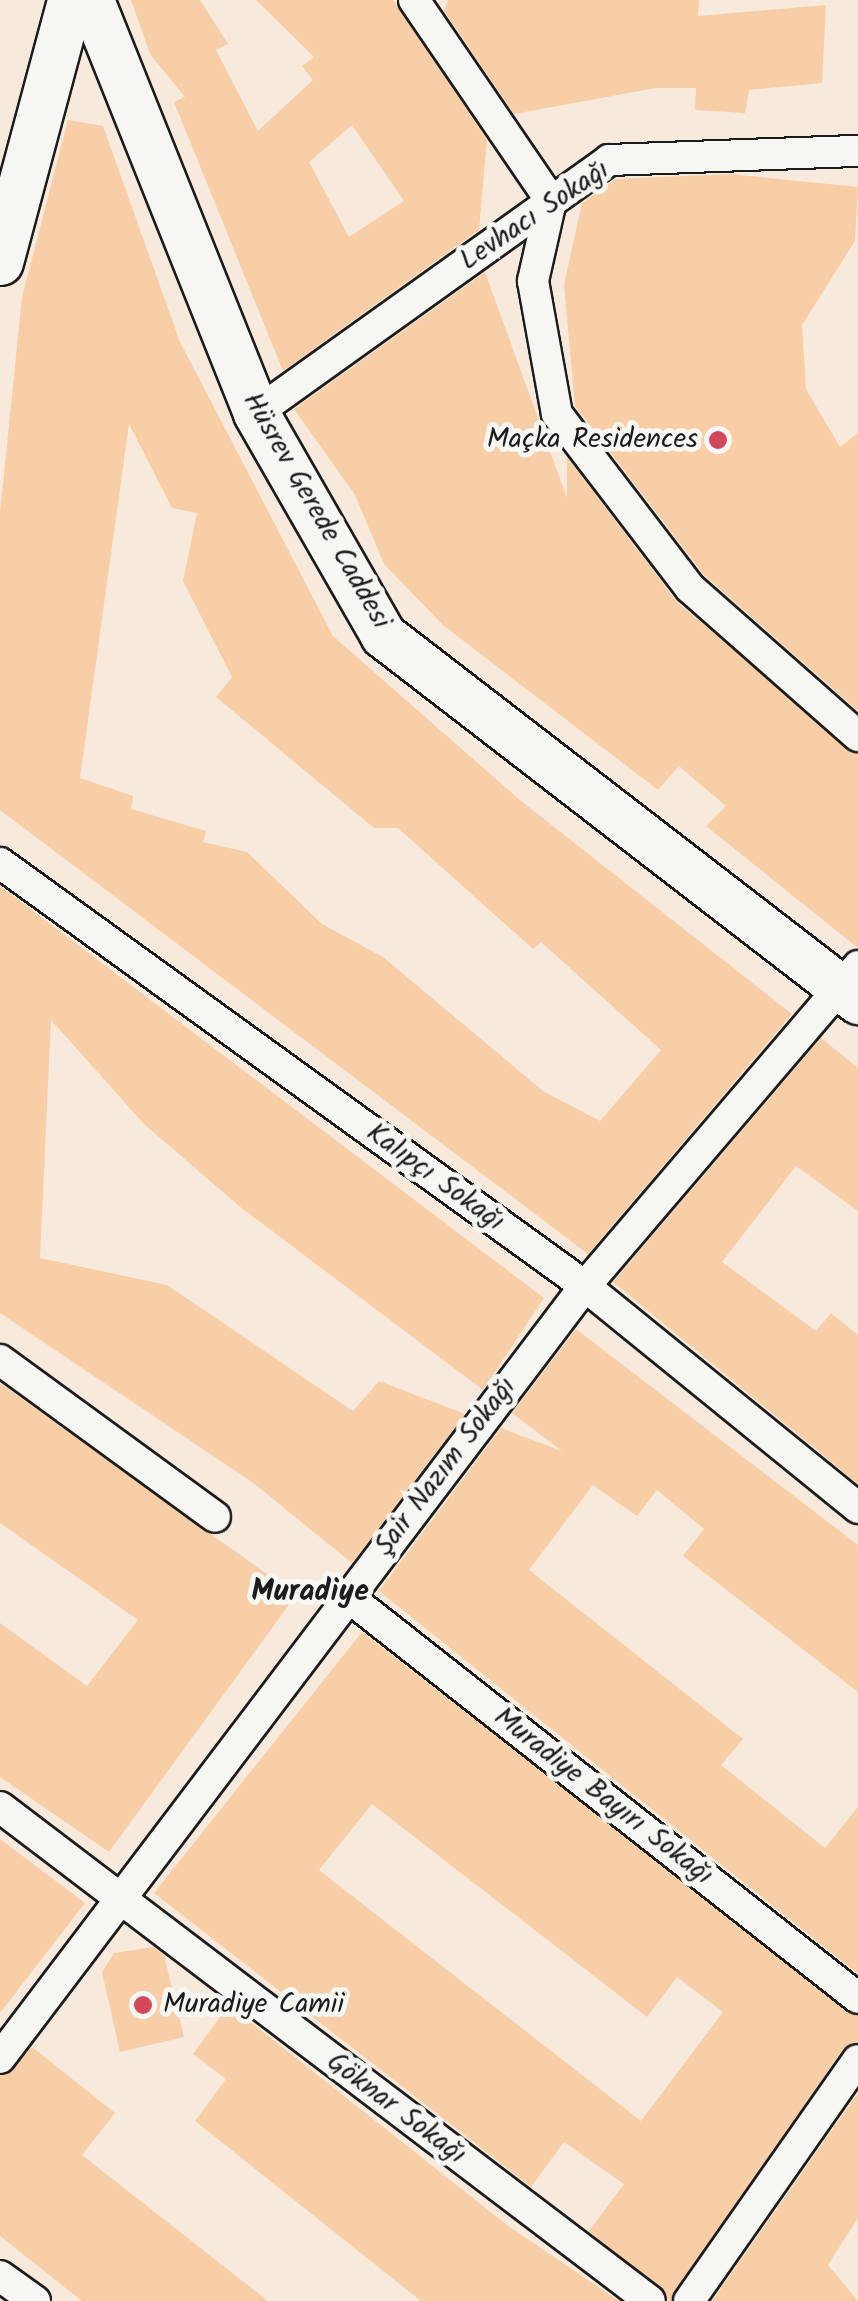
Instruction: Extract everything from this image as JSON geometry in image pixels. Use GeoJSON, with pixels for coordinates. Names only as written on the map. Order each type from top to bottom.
{"type":"FeatureCollection","features":[{"type":"Feature","properties":{"kind":"street"},"geometry":{"type":"LineString","coordinates":[[0,262],[70,0]]}},
{"type":"Feature","properties":{"kind":"street","name":"Hüsrev Gerede Caddesi"},"geometry":{"type":"LineString","coordinates":[[90,0],[134,92],[180,236],[256,413],[383,635],[851,984]]}},
{"type":"Feature","properties":{"kind":"street"},"geometry":{"type":"LineString","coordinates":[[423,3],[552,201],[533,282],[557,414],[690,588],[858,736]]}},
{"type":"Feature","properties":{"kind":"street"},"geometry":{"type":"LineString","coordinates":[[48,73],[90,71],[134,92]]}},
{"type":"Feature","properties":{"kind":"street","name":"Levhacı Sokağı"},"geometry":{"type":"LineString","coordinates":[[256,413],[610,160],[858,151]]}},
{"type":"Feature","properties":{"kind":"street","name":"Kalıpçı Sokağı"},"geometry":{"type":"LineString","coordinates":[[0,863],[585,1286],[858,1508]]}},
{"type":"Feature","properties":{"kind":"street","name":"Şair Nazım Sokağı"},"geometry":{"type":"LineString","coordinates":[[0,2058],[585,1286],[851,984]]}},
{"type":"Feature","properties":{"kind":"street"},"geometry":{"type":"LineString","coordinates":[[0,1360],[214,1518]]}},
{"type":"Feature","properties":{"kind":"street","name":"Muradiye Bayırı Sokağı"},"geometry":{"type":"LineString","coordinates":[[348,1596],[858,1998]]}},
{"type":"Feature","properties":{"kind":"street","name":"Göknar Sokağı"},"geometry":{"type":"LineString","coordinates":[[0,1807],[650,2301]]}},
{"type":"Feature","properties":{"kind":"street"},"geometry":{"type":"LineString","coordinates":[[688,2301],[858,2060]]}},
{"type":"Feature","properties":{"kind":"street"},"geometry":{"type":"LineString","coordinates":[[0,2276],[35,2301]]}},
{"type":"Feature","properties":{"kind":"building"},"geometry":{"type":"Polygon","coordinates":[[[131,0],[200,0],[228,44],[216,50],[258,131],[313,80],[302,66],[314,57],[256,0],[393,0],[487,140],[479,230],[283,371],[174,102],[185,97],[150,54],[131,0]],[[352,125],[309,162],[349,237],[404,201],[352,125]]]}},
{"type":"Feature","properties":{"kind":"building"},"geometry":{"type":"Polygon","coordinates":[[[448,0],[699,0],[698,16],[826,5],[822,83],[749,90],[745,113],[695,110],[696,88],[656,88],[514,114],[444,11],[448,0]]]}},
{"type":"Feature","properties":{"kind":"building"},"geometry":{"type":"Polygon","coordinates":[[[68,120],[103,126],[180,342],[333,636],[521,801],[792,1014],[588,1254],[0,810],[0,513],[22,297],[68,120]],[[129,424],[80,778],[133,796],[131,809],[206,831],[203,842],[247,852],[322,924],[383,957],[543,1091],[600,1121],[661,1050],[541,942],[533,949],[398,828],[374,828],[216,697],[232,677],[183,581],[197,513],[172,508],[129,424]]]}},
{"type":"Feature","properties":{"kind":"building","name":"Maçka Residences"},"geometry":{"type":"Polygon","coordinates":[[[730,174],[858,187],[855,241],[802,325],[806,389],[840,447],[858,433],[858,711],[704,575],[575,406],[564,285],[582,203],[616,179],[730,174]]]}},
{"type":"Feature","properties":{"kind":"building"},"geometry":{"type":"Polygon","coordinates":[[[485,272],[567,498],[567,457],[677,602],[858,754],[858,948],[706,826],[726,806],[679,766],[658,790],[443,625],[384,564],[355,495],[294,409],[485,272]]]}},
{"type":"Feature","properties":{"kind":"building"},"geometry":{"type":"Polygon","coordinates":[[[0,886],[544,1298],[483,1390],[239,1206],[144,1124],[51,1020],[40,1258],[167,1285],[353,1411],[379,1381],[465,1414],[352,1563],[252,1482],[0,1313],[0,886]]]}},
{"type":"Feature","properties":{"kind":"building"},"geometry":{"type":"Polygon","coordinates":[[[821,1038],[858,1068],[858,1211],[796,1166],[722,1262],[816,1331],[831,1313],[858,1335],[858,1484],[613,1282],[821,1038]]]}},
{"type":"Feature","properties":{"kind":"building"},"geometry":{"type":"Polygon","coordinates":[[[576,1329],[858,1545],[858,1692],[683,1556],[704,1529],[657,1490],[637,1516],[593,1485],[529,1570],[743,1739],[721,1765],[825,1848],[858,1807],[858,1974],[379,1591],[501,1428],[562,1451],[512,1413],[576,1329]]]}},
{"type":"Feature","properties":{"kind":"building"},"geometry":{"type":"Polygon","coordinates":[[[0,1383],[296,1595],[109,1852],[0,1777],[0,1623],[87,1686],[138,1620],[0,1523],[0,1383]]]}},
{"type":"Feature","properties":{"kind":"building"},"geometry":{"type":"Polygon","coordinates":[[[362,1632],[858,2016],[858,2041],[843,2049],[670,2301],[589,2231],[624,2184],[564,2142],[531,2187],[154,1893],[362,1632]],[[372,1804],[319,1870],[641,2121],[723,2012],[677,1977],[647,2017],[372,1804]]]}},
{"type":"Feature","properties":{"kind":"building"},"geometry":{"type":"Polygon","coordinates":[[[0,1839],[85,1903],[0,2013],[0,1839]]]}},
{"type":"Feature","properties":{"kind":"building","name":"Muradiye Camii"},"geometry":{"type":"Polygon","coordinates":[[[154,1947],[164,1955],[184,2037],[120,2052],[102,1972],[114,1953],[154,1947]]]}},
{"type":"Feature","properties":{"kind":"building"},"geometry":{"type":"Polygon","coordinates":[[[229,2005],[507,2225],[619,2301],[421,2301],[195,2121],[226,2079],[193,2054],[229,2005]]]}},
{"type":"Feature","properties":{"kind":"building"},"geometry":{"type":"Polygon","coordinates":[[[32,2047],[115,2113],[82,2155],[268,2301],[82,2301],[0,2236],[0,2076],[32,2047]]]}},
{"type":"Feature","properties":{"kind":"building"},"geometry":{"type":"Polygon","coordinates":[[[858,2093],[858,2218],[828,2265],[858,2301],[712,2301],[858,2093]]]}},
{"type":"Feature","properties":{"kind":"place","name":"Maçka Residences"},"geometry":{"type":"Point","coordinates":[718,440]}},
{"type":"Feature","properties":{"kind":"place","name":"Muradiye Camii"},"geometry":{"type":"Point","coordinates":[143,2005]}},
{"type":"Feature","properties":{"kind":"district","name":"Muradiye"},"geometry":{"type":"Point","coordinates":[310,1592]}}]}
